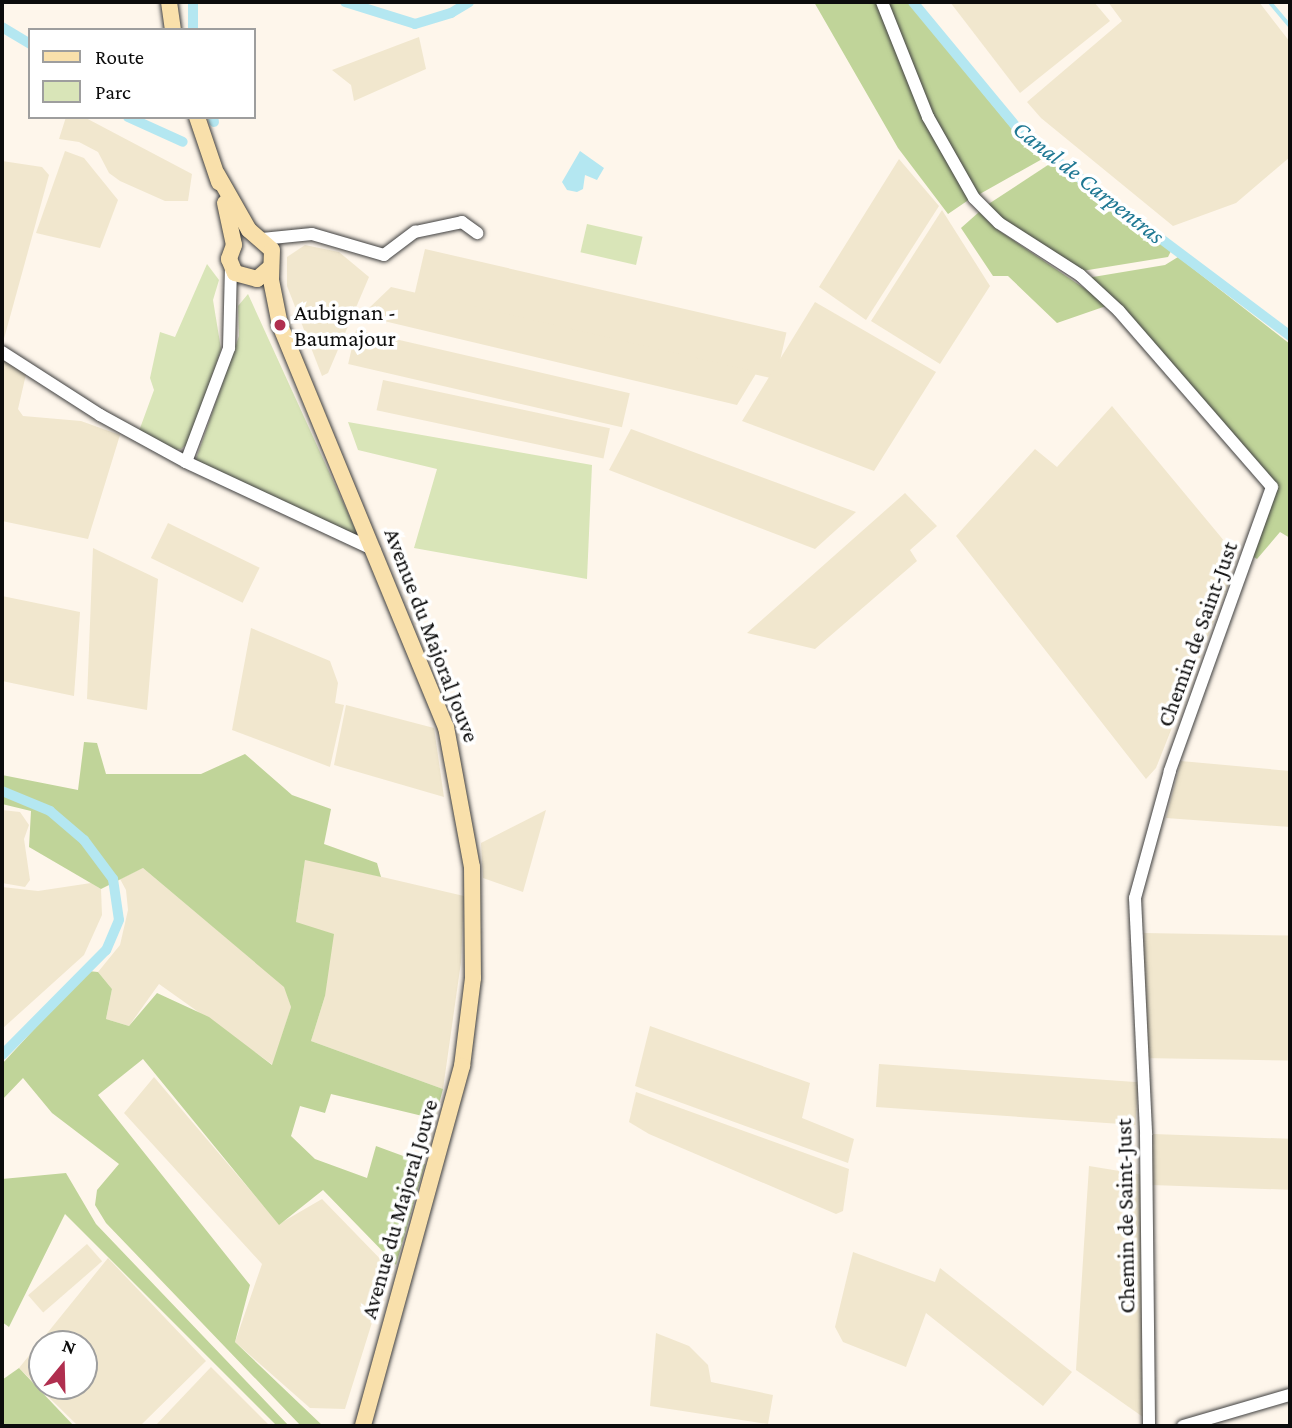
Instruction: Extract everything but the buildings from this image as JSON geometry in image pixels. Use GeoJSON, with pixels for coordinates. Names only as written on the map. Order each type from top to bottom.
{"type":"FeatureCollection","features":[{"type":"Feature","properties":{"kind":"main road"},"geometry":{"type":"LineString","coordinates":[[169,2],[173,28]]}},
{"type":"Feature","properties":{"kind":"main road","name":"Avenue du Majoral Jouve"},"geometry":{"type":"LineString","coordinates":[[198,119],[217,174],[234,244],[231,267],[249,280],[280,324],[435,695],[453,754],[472,867],[475,938],[462,1066],[363,1426]]}},
{"type":"Feature","properties":{"kind":"main road","name":"Avenue du Majoral Jouve"},"geometry":{"type":"LineString","coordinates":[[217,174],[272,263],[280,324]]}},
{"type":"Feature","properties":{"kind":"main road"},"geometry":{"type":"LineString","coordinates":[[234,244],[259,238]]}},
{"type":"Feature","properties":{"kind":"main road"},"geometry":{"type":"LineString","coordinates":[[249,280],[263,277],[272,263]]}},
{"type":"Feature","properties":{"kind":"street","name":"Chemin de Saint-Just"},"geometry":{"type":"LineString","coordinates":[[882,2],[928,117],[974,198],[999,223],[1080,275],[1119,311],[1272,487],[1170,771],[1135,898],[1146,1135],[1149,1426]]}},
{"type":"Feature","properties":{"kind":"street"},"geometry":{"type":"LineString","coordinates":[[259,238],[323,236],[376,256],[384,255],[415,232],[462,222],[477,233]]}},
{"type":"Feature","properties":{"kind":"street"},"geometry":{"type":"LineString","coordinates":[[272,263],[298,235]]}},
{"type":"Feature","properties":{"kind":"street"},"geometry":{"type":"LineString","coordinates":[[186,462],[229,348],[227,306],[231,267]]}},
{"type":"Feature","properties":{"kind":"street"},"geometry":{"type":"LineString","coordinates":[[227,306],[249,280]]}},
{"type":"Feature","properties":{"kind":"street"},"geometry":{"type":"LineString","coordinates":[[2,352],[100,415],[186,462],[377,551]]}},
{"type":"Feature","properties":{"kind":"street"},"geometry":{"type":"LineString","coordinates":[[1184,1426],[1290,1395]]}},
{"type":"Feature","properties":{"kind":"shaded area"},"geometry":{"type":"Polygon","coordinates":[[[950,2],[1094,2],[1110,21],[1020,93],[950,2]]]}},
{"type":"Feature","properties":{"kind":"shaded area"},"geometry":{"type":"Polygon","coordinates":[[[1108,2],[1259,2],[1290,42],[1290,157],[1236,203],[1173,226],[1041,118],[1027,102],[1122,21],[1108,2]]]}},
{"type":"Feature","properties":{"kind":"shaded area"},"geometry":{"type":"Polygon","coordinates":[[[419,37],[426,69],[354,101],[351,85],[332,70],[419,37]]]}},
{"type":"Feature","properties":{"kind":"shaded area"},"geometry":{"type":"Polygon","coordinates":[[[65,119],[88,119],[192,174],[188,201],[165,201],[120,181],[109,173],[98,152],[79,142],[59,139],[65,119]]]}},
{"type":"Feature","properties":{"kind":"shaded area"},"geometry":{"type":"Polygon","coordinates":[[[65,151],[84,158],[118,200],[100,248],[36,233],[65,151]]]}},
{"type":"Feature","properties":{"kind":"shaded area"},"geometry":{"type":"Polygon","coordinates":[[[899,159],[939,206],[866,320],[819,287],[899,159]]]}},
{"type":"Feature","properties":{"kind":"shaded area"},"geometry":{"type":"Polygon","coordinates":[[[2,161],[42,167],[49,175],[2,346],[2,161]]]}},
{"type":"Feature","properties":{"kind":"shaded area"},"geometry":{"type":"Polygon","coordinates":[[[942,210],[990,286],[940,364],[871,321],[942,210]]]}},
{"type":"Feature","properties":{"kind":"shaded area"},"geometry":{"type":"Polygon","coordinates":[[[305,245],[339,252],[369,277],[328,373],[322,376],[287,286],[287,257],[305,245]]]}},
{"type":"Feature","properties":{"kind":"shaded area"},"geometry":{"type":"Polygon","coordinates":[[[425,249],[786,332],[776,379],[414,296],[425,249]]]}},
{"type":"Feature","properties":{"kind":"shaded area"},"geometry":{"type":"Polygon","coordinates":[[[391,287],[757,372],[737,405],[367,317],[368,309],[391,287]]]}},
{"type":"Feature","properties":{"kind":"shaded area"},"geometry":{"type":"Polygon","coordinates":[[[815,302],[936,372],[874,471],[742,421],[815,302]]]}},
{"type":"Feature","properties":{"kind":"shaded area"},"geometry":{"type":"Polygon","coordinates":[[[356,330],[630,393],[622,427],[348,364],[356,330]]]}},
{"type":"Feature","properties":{"kind":"shaded area"},"geometry":{"type":"Polygon","coordinates":[[[2,357],[27,370],[18,409],[23,416],[81,421],[120,435],[88,539],[2,521],[2,357]]]}},
{"type":"Feature","properties":{"kind":"shaded area"},"geometry":{"type":"Polygon","coordinates":[[[383,380],[610,428],[603,459],[377,410],[383,380]]]}},
{"type":"Feature","properties":{"kind":"shaded area"},"geometry":{"type":"Polygon","coordinates":[[[1112,406],[1230,548],[1217,564],[1231,578],[1156,768],[1146,779],[956,536],[1035,449],[1057,467],[1112,406]]]}},
{"type":"Feature","properties":{"kind":"shaded area"},"geometry":{"type":"Polygon","coordinates":[[[631,429],[856,512],[815,549],[609,470],[631,429]]]}},
{"type":"Feature","properties":{"kind":"shaded area"},"geometry":{"type":"Polygon","coordinates":[[[905,493],[937,526],[910,550],[917,561],[815,649],[747,633],[905,493]]]}},
{"type":"Feature","properties":{"kind":"shaded area"},"geometry":{"type":"Polygon","coordinates":[[[168,523],[260,568],[243,603],[151,558],[168,523]]]}},
{"type":"Feature","properties":{"kind":"shaded area"},"geometry":{"type":"Polygon","coordinates":[[[93,548],[158,579],[147,710],[87,699],[93,548]]]}},
{"type":"Feature","properties":{"kind":"shaded area"},"geometry":{"type":"Polygon","coordinates":[[[2,596],[80,612],[74,696],[2,681],[2,596]]]}},
{"type":"Feature","properties":{"kind":"shaded area"},"geometry":{"type":"Polygon","coordinates":[[[251,628],[330,661],[338,683],[335,703],[344,705],[330,767],[232,730],[251,628]]]}},
{"type":"Feature","properties":{"kind":"shaded area"},"geometry":{"type":"Polygon","coordinates":[[[346,705],[434,728],[444,797],[334,765],[346,705]]]}},
{"type":"Feature","properties":{"kind":"shaded area"},"geometry":{"type":"Polygon","coordinates":[[[1181,761],[1290,771],[1290,827],[1166,818],[1181,761]]]}},
{"type":"Feature","properties":{"kind":"shaded area"},"geometry":{"type":"Polygon","coordinates":[[[2,810],[20,812],[29,825],[24,839],[30,880],[25,887],[2,883],[2,810]]]}},
{"type":"Feature","properties":{"kind":"shaded area"},"geometry":{"type":"Polygon","coordinates":[[[546,810],[523,892],[483,878],[481,843],[546,810]]]}},
{"type":"Feature","properties":{"kind":"shaded area"},"geometry":{"type":"Polygon","coordinates":[[[305,859],[464,896],[461,962],[443,1089],[311,1041],[325,996],[296,922],[305,859]]]}},
{"type":"Feature","properties":{"kind":"shaded area"},"geometry":{"type":"Polygon","coordinates":[[[143,868],[285,987],[291,1007],[273,1065],[159,984],[129,1026],[106,1019],[112,989],[98,972],[120,945],[128,910],[126,890],[120,879],[143,868]]]}},
{"type":"Feature","properties":{"kind":"shaded area"},"geometry":{"type":"Polygon","coordinates":[[[91,883],[101,889],[102,915],[84,955],[2,1029],[2,887],[38,891],[91,883]]]}},
{"type":"Feature","properties":{"kind":"shaded area"},"geometry":{"type":"Polygon","coordinates":[[[1144,933],[1290,936],[1288,1061],[1142,1058],[1144,933]]]}},
{"type":"Feature","properties":{"kind":"shaded area"},"geometry":{"type":"Polygon","coordinates":[[[650,1026],[810,1083],[802,1118],[854,1139],[848,1163],[635,1086],[650,1026]]]}},
{"type":"Feature","properties":{"kind":"shaded area"},"geometry":{"type":"Polygon","coordinates":[[[879,1064],[1138,1082],[1135,1125],[876,1107],[879,1064]]]}},
{"type":"Feature","properties":{"kind":"shaded area"},"geometry":{"type":"Polygon","coordinates":[[[154,1077],[279,1224],[322,1199],[389,1268],[345,1409],[310,1408],[235,1342],[262,1264],[124,1113],[154,1077]]]}},
{"type":"Feature","properties":{"kind":"shaded area"},"geometry":{"type":"Polygon","coordinates":[[[636,1092],[849,1169],[843,1211],[836,1214],[649,1134],[629,1122],[636,1092]]]}},
{"type":"Feature","properties":{"kind":"shaded area"},"geometry":{"type":"Polygon","coordinates":[[[1153,1134],[1290,1139],[1288,1190],[1151,1185],[1153,1134]]]}},
{"type":"Feature","properties":{"kind":"shaded area"},"geometry":{"type":"Polygon","coordinates":[[[1089,1166],[1144,1175],[1143,1417],[1076,1370],[1089,1166]]]}},
{"type":"Feature","properties":{"kind":"shaded area"},"geometry":{"type":"Polygon","coordinates":[[[87,1244],[102,1261],[43,1313],[28,1295],[87,1244]]]}},
{"type":"Feature","properties":{"kind":"shaded area"},"geometry":{"type":"Polygon","coordinates":[[[853,1252],[935,1282],[940,1268],[1072,1372],[1043,1406],[926,1313],[906,1367],[843,1342],[835,1327],[853,1252]]]}},
{"type":"Feature","properties":{"kind":"shaded area"},"geometry":{"type":"Polygon","coordinates":[[[108,1258],[206,1361],[140,1426],[78,1426],[52,1400],[98,1400],[98,1330],[50,1330],[108,1258]]]}},
{"type":"Feature","properties":{"kind":"shaded area"},"geometry":{"type":"Polygon","coordinates":[[[656,1333],[689,1346],[708,1365],[711,1382],[773,1395],[768,1424],[650,1406],[656,1333]]]}},
{"type":"Feature","properties":{"kind":"shaded area"},"geometry":{"type":"Polygon","coordinates":[[[28,1357],[28,1377],[19,1368],[28,1357]]]}},
{"type":"Feature","properties":{"kind":"shaded area"},"geometry":{"type":"Polygon","coordinates":[[[211,1367],[270,1426],[155,1426],[211,1367]]]}},
{"type":"Feature","properties":{"kind":"green space"},"geometry":{"type":"Polygon","coordinates":[[[814,2],[876,2],[923,118],[970,199],[948,214],[898,148],[814,2]]]}},
{"type":"Feature","properties":{"kind":"green space"},"geometry":{"type":"Polygon","coordinates":[[[886,2],[908,2],[1017,135],[1044,158],[978,195],[932,119],[886,2]]]}},
{"type":"Feature","properties":{"kind":"green space"},"geometry":{"type":"Polygon","coordinates":[[[1051,163],[1171,251],[1168,257],[1082,271],[1002,221],[987,205],[1051,163]]]}},
{"type":"Feature","properties":{"kind":"green space"},"geometry":{"type":"Polygon","coordinates":[[[979,212],[995,228],[1109,305],[1057,323],[1008,276],[993,276],[961,228],[979,212]]]}},
{"type":"Feature","properties":{"kind":"green space"},"geometry":{"type":"Polygon","coordinates":[[[587,224],[643,237],[636,265],[580,252],[587,224]]]}},
{"type":"Feature","properties":{"kind":"green space"},"geometry":{"type":"Polygon","coordinates":[[[1178,257],[1290,344],[1290,538],[1280,532],[1257,559],[1252,556],[1276,486],[1087,278],[1165,265],[1178,257]]]}},
{"type":"Feature","properties":{"kind":"green space"},"geometry":{"type":"Polygon","coordinates":[[[207,264],[219,280],[213,300],[221,349],[191,441],[181,449],[170,450],[139,431],[154,390],[150,378],[160,332],[175,337],[207,264]]]}},
{"type":"Feature","properties":{"kind":"green space"},"geometry":{"type":"Polygon","coordinates":[[[248,294],[357,533],[353,537],[195,462],[239,336],[238,306],[248,294]]]}},
{"type":"Feature","properties":{"kind":"green space"},"geometry":{"type":"Polygon","coordinates":[[[348,422],[592,465],[587,579],[414,548],[437,469],[358,450],[348,422]]]}},
{"type":"Feature","properties":{"kind":"green space"},"geometry":{"type":"Polygon","coordinates":[[[84,742],[97,743],[106,774],[201,774],[245,754],[292,795],[331,809],[324,844],[377,863],[381,877],[305,860],[296,922],[334,934],[325,996],[311,1041],[443,1089],[435,1119],[331,1094],[325,1113],[300,1106],[291,1136],[315,1159],[367,1178],[376,1146],[425,1164],[396,1265],[323,1190],[279,1225],[143,1059],[98,1095],[250,1285],[235,1342],[323,1426],[301,1426],[106,1223],[95,1205],[97,1190],[119,1164],[52,1113],[23,1078],[2,1100],[2,1064],[88,971],[98,972],[112,989],[106,1019],[129,1026],[157,993],[209,1017],[272,1065],[291,1007],[284,987],[143,868],[101,889],[29,847],[31,811],[2,804],[2,775],[78,790],[84,742]]]}},
{"type":"Feature","properties":{"kind":"green space"},"geometry":{"type":"Polygon","coordinates":[[[66,1173],[96,1224],[289,1426],[277,1426],[65,1214],[9,1327],[2,1322],[2,1179],[66,1173]]]}},
{"type":"Feature","properties":{"kind":"green space"},"geometry":{"type":"Polygon","coordinates":[[[19,1368],[28,1377],[28,1400],[49,1400],[74,1426],[2,1426],[2,1380],[19,1368]]]}},
{"type":"Feature","properties":{"kind":"water"},"geometry":{"type":"Polygon","coordinates":[[[580,151],[604,168],[597,180],[585,175],[583,189],[577,192],[567,190],[562,182],[580,151]]]}},
{"type":"Feature","properties":{"kind":"waterway","name":"Canal de Carpentras"},"geometry":{"type":"LineString","coordinates":[[193,2],[193,28]]}},
{"type":"Feature","properties":{"kind":"waterway","name":"Canal de Carpentras"},"geometry":{"type":"LineString","coordinates":[[345,2],[415,24],[451,13],[469,2]]}},
{"type":"Feature","properties":{"kind":"waterway","name":"Canal de Carpentras"},"geometry":{"type":"LineString","coordinates":[[913,2],[1024,136],[1290,336]]}},
{"type":"Feature","properties":{"kind":"waterway"},"geometry":{"type":"LineString","coordinates":[[1270,2],[1290,26]]}},
{"type":"Feature","properties":{"kind":"waterway","name":"Canal de Carpentras"},"geometry":{"type":"LineString","coordinates":[[2,27],[28,43]]}},
{"type":"Feature","properties":{"kind":"waterway","name":"Canal de Carpentras"},"geometry":{"type":"LineString","coordinates":[[132,119],[183,142]]}},
{"type":"Feature","properties":{"kind":"waterway","name":"Canal de Carpentras"},"geometry":{"type":"LineString","coordinates":[[2,791],[50,811],[84,840],[113,879],[119,920],[106,950],[2,1055]]}},
{"type":"Feature","properties":{"kind":"place","name":"Aubignan - Baumajour"},"geometry":{"type":"Point","coordinates":[280,325]}}]}
